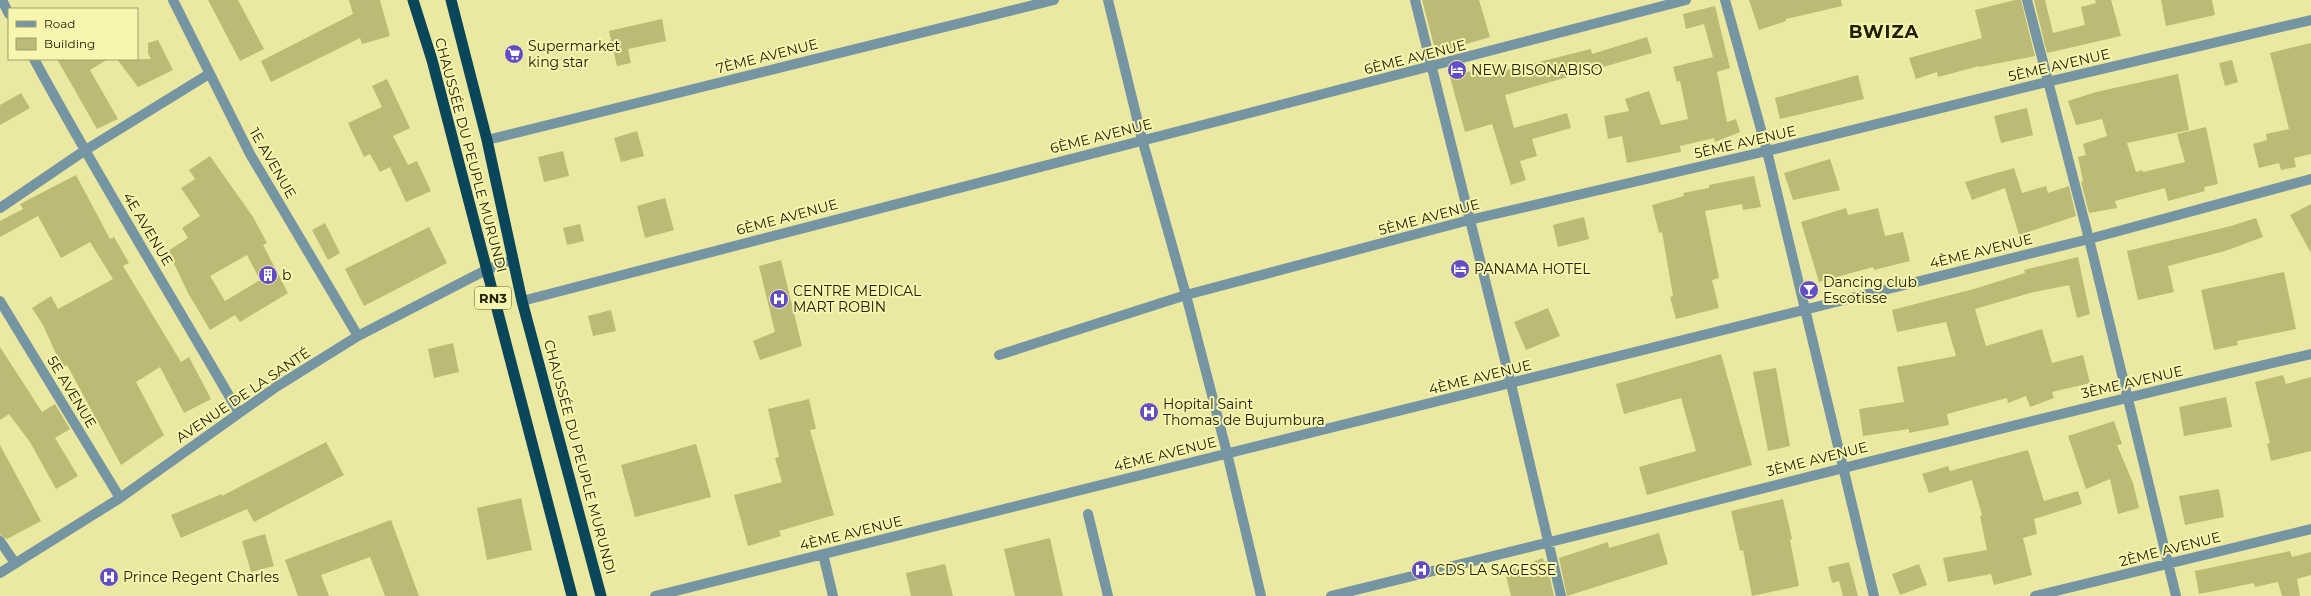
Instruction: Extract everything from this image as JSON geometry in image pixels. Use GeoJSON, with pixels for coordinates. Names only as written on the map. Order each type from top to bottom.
{"type":"FeatureCollection","features":[{"type":"Feature","properties":{"kind":"highway","name":"CHAUSSÉE DU PEUPLE MURUNDI"},"geometry":{"type":"LineString","coordinates":[[413,0],[432,60],[572,596]]}},
{"type":"Feature","properties":{"kind":"highway","name":"CHAUSSÉE DU PEUPLE MURUNDI"},"geometry":{"type":"LineString","coordinates":[[451,0],[487,140],[522,301],[601,596]]}},
{"type":"Feature","properties":{"kind":"street"},"geometry":{"type":"LineString","coordinates":[[2,0],[8,12]]}},
{"type":"Feature","properties":{"kind":"street","name":"1E AVENUE"},"geometry":{"type":"LineString","coordinates":[[172,0],[250,154],[358,336]]}},
{"type":"Feature","properties":{"kind":"street","name":"7ÈME AVENUE"},"geometry":{"type":"LineString","coordinates":[[487,140],[1054,0]]}},
{"type":"Feature","properties":{"kind":"street"},"geometry":{"type":"LineString","coordinates":[[1108,0],[1142,139],[1186,295],[1227,453],[1261,596]]}},
{"type":"Feature","properties":{"kind":"street"},"geometry":{"type":"LineString","coordinates":[[1414,0],[1511,384],[1561,596]]}},
{"type":"Feature","properties":{"kind":"street","name":"6ÈME AVENUE"},"geometry":{"type":"LineString","coordinates":[[522,301],[1142,139],[1431,68],[1686,0]]}},
{"type":"Feature","properties":{"kind":"street"},"geometry":{"type":"LineString","coordinates":[[1725,0],[1767,151],[1803,309],[1874,596]]}},
{"type":"Feature","properties":{"kind":"street"},"geometry":{"type":"LineString","coordinates":[[2027,0],[2047,82],[2089,239],[2176,596]]}},
{"type":"Feature","properties":{"kind":"street","name":"5ÈME AVENUE"},"geometry":{"type":"LineString","coordinates":[[999,355],[1186,295],[1469,220],[1767,151],[2047,82],[2311,20]]}},
{"type":"Feature","properties":{"kind":"street","name":"4E AVENUE"},"geometry":{"type":"LineString","coordinates":[[35,60],[84,151],[173,298],[239,413]]}},
{"type":"Feature","properties":{"kind":"street"},"geometry":{"type":"LineString","coordinates":[[0,208],[84,151],[210,74]]}},
{"type":"Feature","properties":{"kind":"street","name":"4ÈME AVENUE"},"geometry":{"type":"LineString","coordinates":[[654,596],[2089,239],[2311,179]]}},
{"type":"Feature","properties":{"kind":"street","name":"AVENUE DE LA SANTÉ"},"geometry":{"type":"LineString","coordinates":[[0,573],[120,498],[239,413],[358,336],[486,270],[513,260]]}},
{"type":"Feature","properties":{"kind":"street","name":"5E AVENUE"},"geometry":{"type":"LineString","coordinates":[[0,301],[120,498]]}},
{"type":"Feature","properties":{"kind":"street","name":"3ÈME AVENUE"},"geometry":{"type":"LineString","coordinates":[[1331,596],[1548,543],[1842,467],[2127,397],[2311,354]]}},
{"type":"Feature","properties":{"kind":"street"},"geometry":{"type":"LineString","coordinates":[[1088,514],[1108,596]]}},
{"type":"Feature","properties":{"kind":"street","name":"2ÈME AVENUE"},"geometry":{"type":"LineString","coordinates":[[2035,596],[2311,529]]}},
{"type":"Feature","properties":{"kind":"street"},"geometry":{"type":"LineString","coordinates":[[0,541],[15,563]]}},
{"type":"Feature","properties":{"kind":"street"},"geometry":{"type":"LineString","coordinates":[[823,554],[834,596]]}},
{"type":"Feature","properties":{"kind":"building"},"geometry":{"type":"Polygon","coordinates":[[[208,0],[238,0],[264,49],[240,61],[208,0]]]}},
{"type":"Feature","properties":{"kind":"building"},"geometry":{"type":"Polygon","coordinates":[[[349,0],[380,0],[390,36],[362,44],[360,38],[271,82],[261,61],[353,14],[349,0]]]}},
{"type":"Feature","properties":{"kind":"building"},"geometry":{"type":"Polygon","coordinates":[[[1422,0],[1479,0],[1490,37],[1436,53],[1422,0]]]}},
{"type":"Feature","properties":{"kind":"building"},"geometry":{"type":"Polygon","coordinates":[[[1749,0],[1841,0],[1842,6],[1786,19],[1786,21],[1759,30],[1749,0]]]}},
{"type":"Feature","properties":{"kind":"building"},"geometry":{"type":"Polygon","coordinates":[[[2015,0],[2021,0],[2035,56],[1979,66],[1938,77],[1937,72],[1916,79],[1909,58],[1982,38],[1975,10],[2015,0]]]}},
{"type":"Feature","properties":{"kind":"building"},"geometry":{"type":"Polygon","coordinates":[[[2034,0],[2045,0],[2053,33],[2085,25],[2081,7],[2096,3],[2095,0],[2111,0],[2121,36],[2047,53],[2034,0]]]}},
{"type":"Feature","properties":{"kind":"building"},"geometry":{"type":"Polygon","coordinates":[[[2161,0],[2212,0],[2215,15],[2166,26],[2161,0]]]}},
{"type":"Feature","properties":{"kind":"building"},"geometry":{"type":"Polygon","coordinates":[[[1715,6],[1730,68],[1717,72],[1727,122],[1736,119],[1740,132],[1715,142],[1714,138],[1680,146],[1681,152],[1627,163],[1622,136],[1608,139],[1604,116],[1629,111],[1625,99],[1649,91],[1661,125],[1688,119],[1680,81],[1677,82],[1673,67],[1713,57],[1704,24],[1686,29],[1683,14],[1715,6]]]}},
{"type":"Feature","properties":{"kind":"building"},"geometry":{"type":"Polygon","coordinates":[[[662,19],[666,41],[628,49],[631,63],[617,66],[609,31],[662,19]]]}},
{"type":"Feature","properties":{"kind":"building"},"geometry":{"type":"Polygon","coordinates":[[[1647,37],[1652,53],[1505,95],[1514,128],[1567,113],[1571,128],[1532,139],[1537,156],[1520,161],[1526,180],[1511,185],[1492,124],[1465,132],[1450,77],[1496,64],[1499,72],[1591,49],[1592,54],[1647,37]]]}},
{"type":"Feature","properties":{"kind":"building"},"geometry":{"type":"Polygon","coordinates":[[[158,40],[173,70],[138,87],[118,60],[151,59],[148,53],[148,43],[158,40]]]}},
{"type":"Feature","properties":{"kind":"building"},"geometry":{"type":"Polygon","coordinates":[[[2311,43],[2311,154],[2294,158],[2296,167],[2281,170],[2279,163],[2259,168],[2253,144],[2267,140],[2266,134],[2289,129],[2270,53],[2311,43]]]}},
{"type":"Feature","properties":{"kind":"building"},"geometry":{"type":"Polygon","coordinates":[[[58,60],[106,60],[90,70],[118,119],[97,129],[58,60]]]}},
{"type":"Feature","properties":{"kind":"building"},"geometry":{"type":"Polygon","coordinates":[[[2232,60],[2238,82],[2225,86],[2219,63],[2232,60]]]}},
{"type":"Feature","properties":{"kind":"building"},"geometry":{"type":"Polygon","coordinates":[[[2178,74],[2189,130],[2127,143],[2136,172],[2142,170],[2143,172],[2185,162],[2177,134],[2206,127],[2218,184],[2204,187],[2205,191],[2168,201],[2165,188],[2115,201],[2117,208],[2089,213],[2081,182],[2083,181],[2078,157],[2086,155],[2083,144],[2107,136],[2102,119],[2076,125],[2068,101],[2096,92],[2178,74]]]}},
{"type":"Feature","properties":{"kind":"building"},"geometry":{"type":"Polygon","coordinates":[[[1858,75],[1864,99],[1780,119],[1775,98],[1858,75]]]}},
{"type":"Feature","properties":{"kind":"building"},"geometry":{"type":"Polygon","coordinates":[[[387,79],[410,128],[393,136],[408,165],[417,161],[431,191],[406,202],[390,167],[380,172],[370,154],[364,157],[348,123],[382,107],[372,86],[387,79]]]}},
{"type":"Feature","properties":{"kind":"building"},"geometry":{"type":"Polygon","coordinates":[[[21,93],[30,108],[0,125],[0,105],[21,93]]]}},
{"type":"Feature","properties":{"kind":"building"},"geometry":{"type":"Polygon","coordinates":[[[2027,108],[2033,135],[2001,143],[1994,116],[2027,108]]]}},
{"type":"Feature","properties":{"kind":"building"},"geometry":{"type":"Polygon","coordinates":[[[637,131],[644,156],[621,162],[614,138],[637,131]]]}},
{"type":"Feature","properties":{"kind":"building"},"geometry":{"type":"Polygon","coordinates":[[[563,151],[569,176],[544,182],[538,157],[563,151]]]}},
{"type":"Feature","properties":{"kind":"building"},"geometry":{"type":"Polygon","coordinates":[[[210,156],[253,217],[267,243],[263,245],[288,293],[240,322],[235,315],[210,330],[188,293],[168,251],[188,238],[182,228],[200,216],[181,188],[195,179],[189,170],[210,156]],[[247,255],[210,276],[225,301],[260,280],[247,255]]]}},
{"type":"Feature","properties":{"kind":"building"},"geometry":{"type":"Polygon","coordinates":[[[1830,159],[1840,190],[1793,200],[1784,173],[1830,159]]]}},
{"type":"Feature","properties":{"kind":"building"},"geometry":{"type":"Polygon","coordinates":[[[2014,168],[2022,193],[2046,186],[2048,193],[2069,186],[2076,216],[2019,235],[2005,188],[1972,200],[1965,182],[2014,168]]]}},
{"type":"Feature","properties":{"kind":"building"},"geometry":{"type":"Polygon","coordinates":[[[76,175],[110,239],[114,237],[129,263],[123,266],[181,362],[189,357],[211,399],[184,413],[160,367],[136,382],[164,435],[121,465],[67,365],[62,367],[43,325],[32,308],[51,296],[58,309],[113,279],[90,242],[61,258],[38,216],[0,237],[0,221],[23,209],[20,204],[76,175]]]}},
{"type":"Feature","properties":{"kind":"building"},"geometry":{"type":"Polygon","coordinates":[[[1754,176],[1761,207],[1743,210],[1742,204],[1705,211],[1719,278],[1712,280],[1719,308],[1676,319],[1670,297],[1673,296],[1662,232],[1659,233],[1652,205],[1684,196],[1683,193],[1709,188],[1709,185],[1754,176]]]}},
{"type":"Feature","properties":{"kind":"building"},"geometry":{"type":"Polygon","coordinates":[[[665,198],[674,230],[645,238],[637,206],[665,198]]]}},
{"type":"Feature","properties":{"kind":"building"},"geometry":{"type":"Polygon","coordinates":[[[2311,204],[2311,253],[2290,215],[2311,204]]]}},
{"type":"Feature","properties":{"kind":"building"},"geometry":{"type":"Polygon","coordinates":[[[1846,208],[1848,215],[1878,208],[1885,236],[1903,232],[1910,261],[1874,270],[1873,267],[1819,282],[1801,222],[1846,208]]]}},
{"type":"Feature","properties":{"kind":"building"},"geometry":{"type":"Polygon","coordinates":[[[1584,217],[1589,239],[1558,247],[1553,225],[1584,217]]]}},
{"type":"Feature","properties":{"kind":"building"},"geometry":{"type":"Polygon","coordinates":[[[2256,218],[2263,237],[2225,251],[2168,266],[2174,292],[2138,300],[2127,251],[2231,226],[2256,218]]]}},
{"type":"Feature","properties":{"kind":"building"},"geometry":{"type":"Polygon","coordinates":[[[325,223],[340,253],[328,260],[312,230],[325,223]]]}},
{"type":"Feature","properties":{"kind":"building"},"geometry":{"type":"Polygon","coordinates":[[[580,224],[584,241],[567,245],[563,228],[580,224]]]}},
{"type":"Feature","properties":{"kind":"building"},"geometry":{"type":"Polygon","coordinates":[[[429,227],[447,263],[364,306],[345,269],[429,227]]]}},
{"type":"Feature","properties":{"kind":"building"},"geometry":{"type":"Polygon","coordinates":[[[2078,257],[2090,314],[2077,318],[2069,285],[2030,293],[1975,309],[1986,346],[2042,329],[2052,363],[2083,355],[2090,383],[2052,392],[2054,398],[2030,407],[2026,396],[2008,403],[2007,398],[1947,414],[1949,425],[1909,433],[1909,429],[1863,436],[1859,409],[1904,402],[1897,367],[1956,356],[1946,322],[1897,332],[1892,310],[1974,289],[2025,273],[2024,270],[2078,257]]]}},
{"type":"Feature","properties":{"kind":"building","name":"CENTRE MEDICAL MART ROBIN"},"geometry":{"type":"Polygon","coordinates":[[[781,260],[802,346],[760,360],[753,341],[775,332],[759,266],[781,260]]]}},
{"type":"Feature","properties":{"kind":"building"},"geometry":{"type":"Polygon","coordinates":[[[2284,272],[2296,329],[2237,341],[2238,345],[2214,350],[2201,290],[2284,272]]]}},
{"type":"Feature","properties":{"kind":"building"},"geometry":{"type":"Polygon","coordinates":[[[1548,308],[1560,336],[1526,350],[1514,322],[1548,308]]]}},
{"type":"Feature","properties":{"kind":"building"},"geometry":{"type":"Polygon","coordinates":[[[611,310],[616,331],[593,336],[588,316],[611,310]]]}},
{"type":"Feature","properties":{"kind":"building"},"geometry":{"type":"Polygon","coordinates":[[[453,343],[459,372],[434,378],[428,349],[453,343]]]}},
{"type":"Feature","properties":{"kind":"building"},"geometry":{"type":"Polygon","coordinates":[[[0,347],[42,412],[55,404],[70,429],[55,438],[78,476],[56,489],[30,442],[9,414],[0,420],[0,347]]]}},
{"type":"Feature","properties":{"kind":"building"},"geometry":{"type":"Polygon","coordinates":[[[1721,354],[1752,465],[1647,495],[1639,467],[1696,451],[1681,398],[1624,414],[1616,384],[1721,354]]]}},
{"type":"Feature","properties":{"kind":"building"},"geometry":{"type":"Polygon","coordinates":[[[1776,368],[1790,446],[1768,451],[1753,372],[1776,368]]]}},
{"type":"Feature","properties":{"kind":"building"},"geometry":{"type":"Polygon","coordinates":[[[2283,375],[2286,384],[2311,377],[2311,451],[2271,461],[2267,444],[2270,443],[2255,382],[2283,375]]]}},
{"type":"Feature","properties":{"kind":"building"},"geometry":{"type":"Polygon","coordinates":[[[2226,397],[2232,427],[2184,436],[2179,407],[2226,397]]]}},
{"type":"Feature","properties":{"kind":"building"},"geometry":{"type":"Polygon","coordinates":[[[809,399],[816,429],[810,430],[834,515],[779,531],[781,536],[748,546],[734,495],[782,482],[775,458],[779,457],[768,409],[809,399]]]}},
{"type":"Feature","properties":{"kind":"building"},"geometry":{"type":"Polygon","coordinates":[[[2114,421],[2122,444],[2117,445],[2133,483],[2139,508],[2118,514],[2110,479],[2086,489],[2068,436],[2114,421]]]}},
{"type":"Feature","properties":{"kind":"building"},"geometry":{"type":"Polygon","coordinates":[[[326,442],[344,475],[254,522],[247,509],[181,538],[171,515],[222,494],[222,496],[326,442]]]}},
{"type":"Feature","properties":{"kind":"building"},"geometry":{"type":"Polygon","coordinates":[[[696,444],[711,497],[635,517],[621,465],[696,444]]]}},
{"type":"Feature","properties":{"kind":"building"},"geometry":{"type":"Polygon","coordinates":[[[0,445],[41,521],[7,539],[0,535],[0,445]]]}},
{"type":"Feature","properties":{"kind":"building"},"geometry":{"type":"Polygon","coordinates":[[[2028,450],[2044,501],[2078,491],[2082,504],[2034,519],[2037,534],[2023,538],[2032,575],[1994,585],[1991,574],[1948,582],[1943,558],[1987,550],[1980,516],[1982,515],[1972,480],[1929,493],[1922,474],[1948,466],[1950,471],[2028,450]]]}},
{"type":"Feature","properties":{"kind":"building"},"geometry":{"type":"Polygon","coordinates":[[[2219,489],[2224,517],[2185,525],[2179,496],[2219,489]]]}},
{"type":"Feature","properties":{"kind":"building"},"geometry":{"type":"Polygon","coordinates":[[[521,498],[532,550],[487,560],[477,508],[521,498]]]}},
{"type":"Feature","properties":{"kind":"building"},"geometry":{"type":"Polygon","coordinates":[[[1783,499],[1792,539],[1790,540],[1799,586],[1752,596],[1743,550],[1740,551],[1731,511],[1783,499]]]}},
{"type":"Feature","properties":{"kind":"building"},"geometry":{"type":"Polygon","coordinates":[[[391,520],[419,596],[385,596],[370,557],[321,575],[329,596],[298,596],[285,560],[391,520]]]}},
{"type":"Feature","properties":{"kind":"building"},"geometry":{"type":"Polygon","coordinates":[[[1659,533],[1668,564],[1567,596],[1559,558],[1608,542],[1609,548],[1659,533]]]}},
{"type":"Feature","properties":{"kind":"building"},"geometry":{"type":"Polygon","coordinates":[[[265,534],[274,566],[251,572],[242,541],[265,534]]]}},
{"type":"Feature","properties":{"kind":"building"},"geometry":{"type":"Polygon","coordinates":[[[1050,538],[1063,596],[1015,596],[1004,549],[1050,538]]]}},
{"type":"Feature","properties":{"kind":"building"},"geometry":{"type":"Polygon","coordinates":[[[2290,551],[2292,557],[2311,552],[2311,575],[2297,579],[2300,596],[2282,596],[2278,582],[2255,587],[2254,583],[2199,594],[2195,571],[2290,551]]]}},
{"type":"Feature","properties":{"kind":"building"},"geometry":{"type":"Polygon","coordinates":[[[1543,558],[1544,562],[1546,561],[1554,596],[1511,596],[1505,572],[1543,558]]]}},
{"type":"Feature","properties":{"kind":"building"},"geometry":{"type":"Polygon","coordinates":[[[1849,562],[1858,596],[1843,596],[1839,581],[1832,583],[1828,567],[1849,562]]]}},
{"type":"Feature","properties":{"kind":"building"},"geometry":{"type":"Polygon","coordinates":[[[945,564],[953,596],[911,596],[906,573],[945,564]]]}},
{"type":"Feature","properties":{"kind":"building"},"geometry":{"type":"Polygon","coordinates":[[[1919,564],[1927,585],[1900,595],[1892,574],[1919,564]]]}},
{"type":"Feature","properties":{"kind":"place","name":"Supermarket king star"},"geometry":{"type":"Point","coordinates":[514,54]}},
{"type":"Feature","properties":{"kind":"place","name":"NEW BISONABISO"},"geometry":{"type":"Point","coordinates":[1457,70]}},
{"type":"Feature","properties":{"kind":"place","name":"PANAMA HOTEL"},"geometry":{"type":"Point","coordinates":[1460,269]}},
{"type":"Feature","properties":{"kind":"place","name":"b"},"geometry":{"type":"Point","coordinates":[268,275]}},
{"type":"Feature","properties":{"kind":"place","name":"Dancing club Escotisse"},"geometry":{"type":"Point","coordinates":[1809,290]}},
{"type":"Feature","properties":{"kind":"place","name":"CENTRE MEDICAL MART ROBIN"},"geometry":{"type":"Point","coordinates":[779,299]}},
{"type":"Feature","properties":{"kind":"place","name":"Hopital Saint Thomas de Bujumbura"},"geometry":{"type":"Point","coordinates":[1149,412]}},
{"type":"Feature","properties":{"kind":"place","name":"CDS LA SAGESSE"},"geometry":{"type":"Point","coordinates":[1421,570]}},
{"type":"Feature","properties":{"kind":"place","name":"Prince Regent Charles"},"geometry":{"type":"Point","coordinates":[109,577]}},
{"type":"Feature","properties":{"kind":"district","name":"BWIZA"},"geometry":{"type":"Point","coordinates":[1884,32]}}]}
